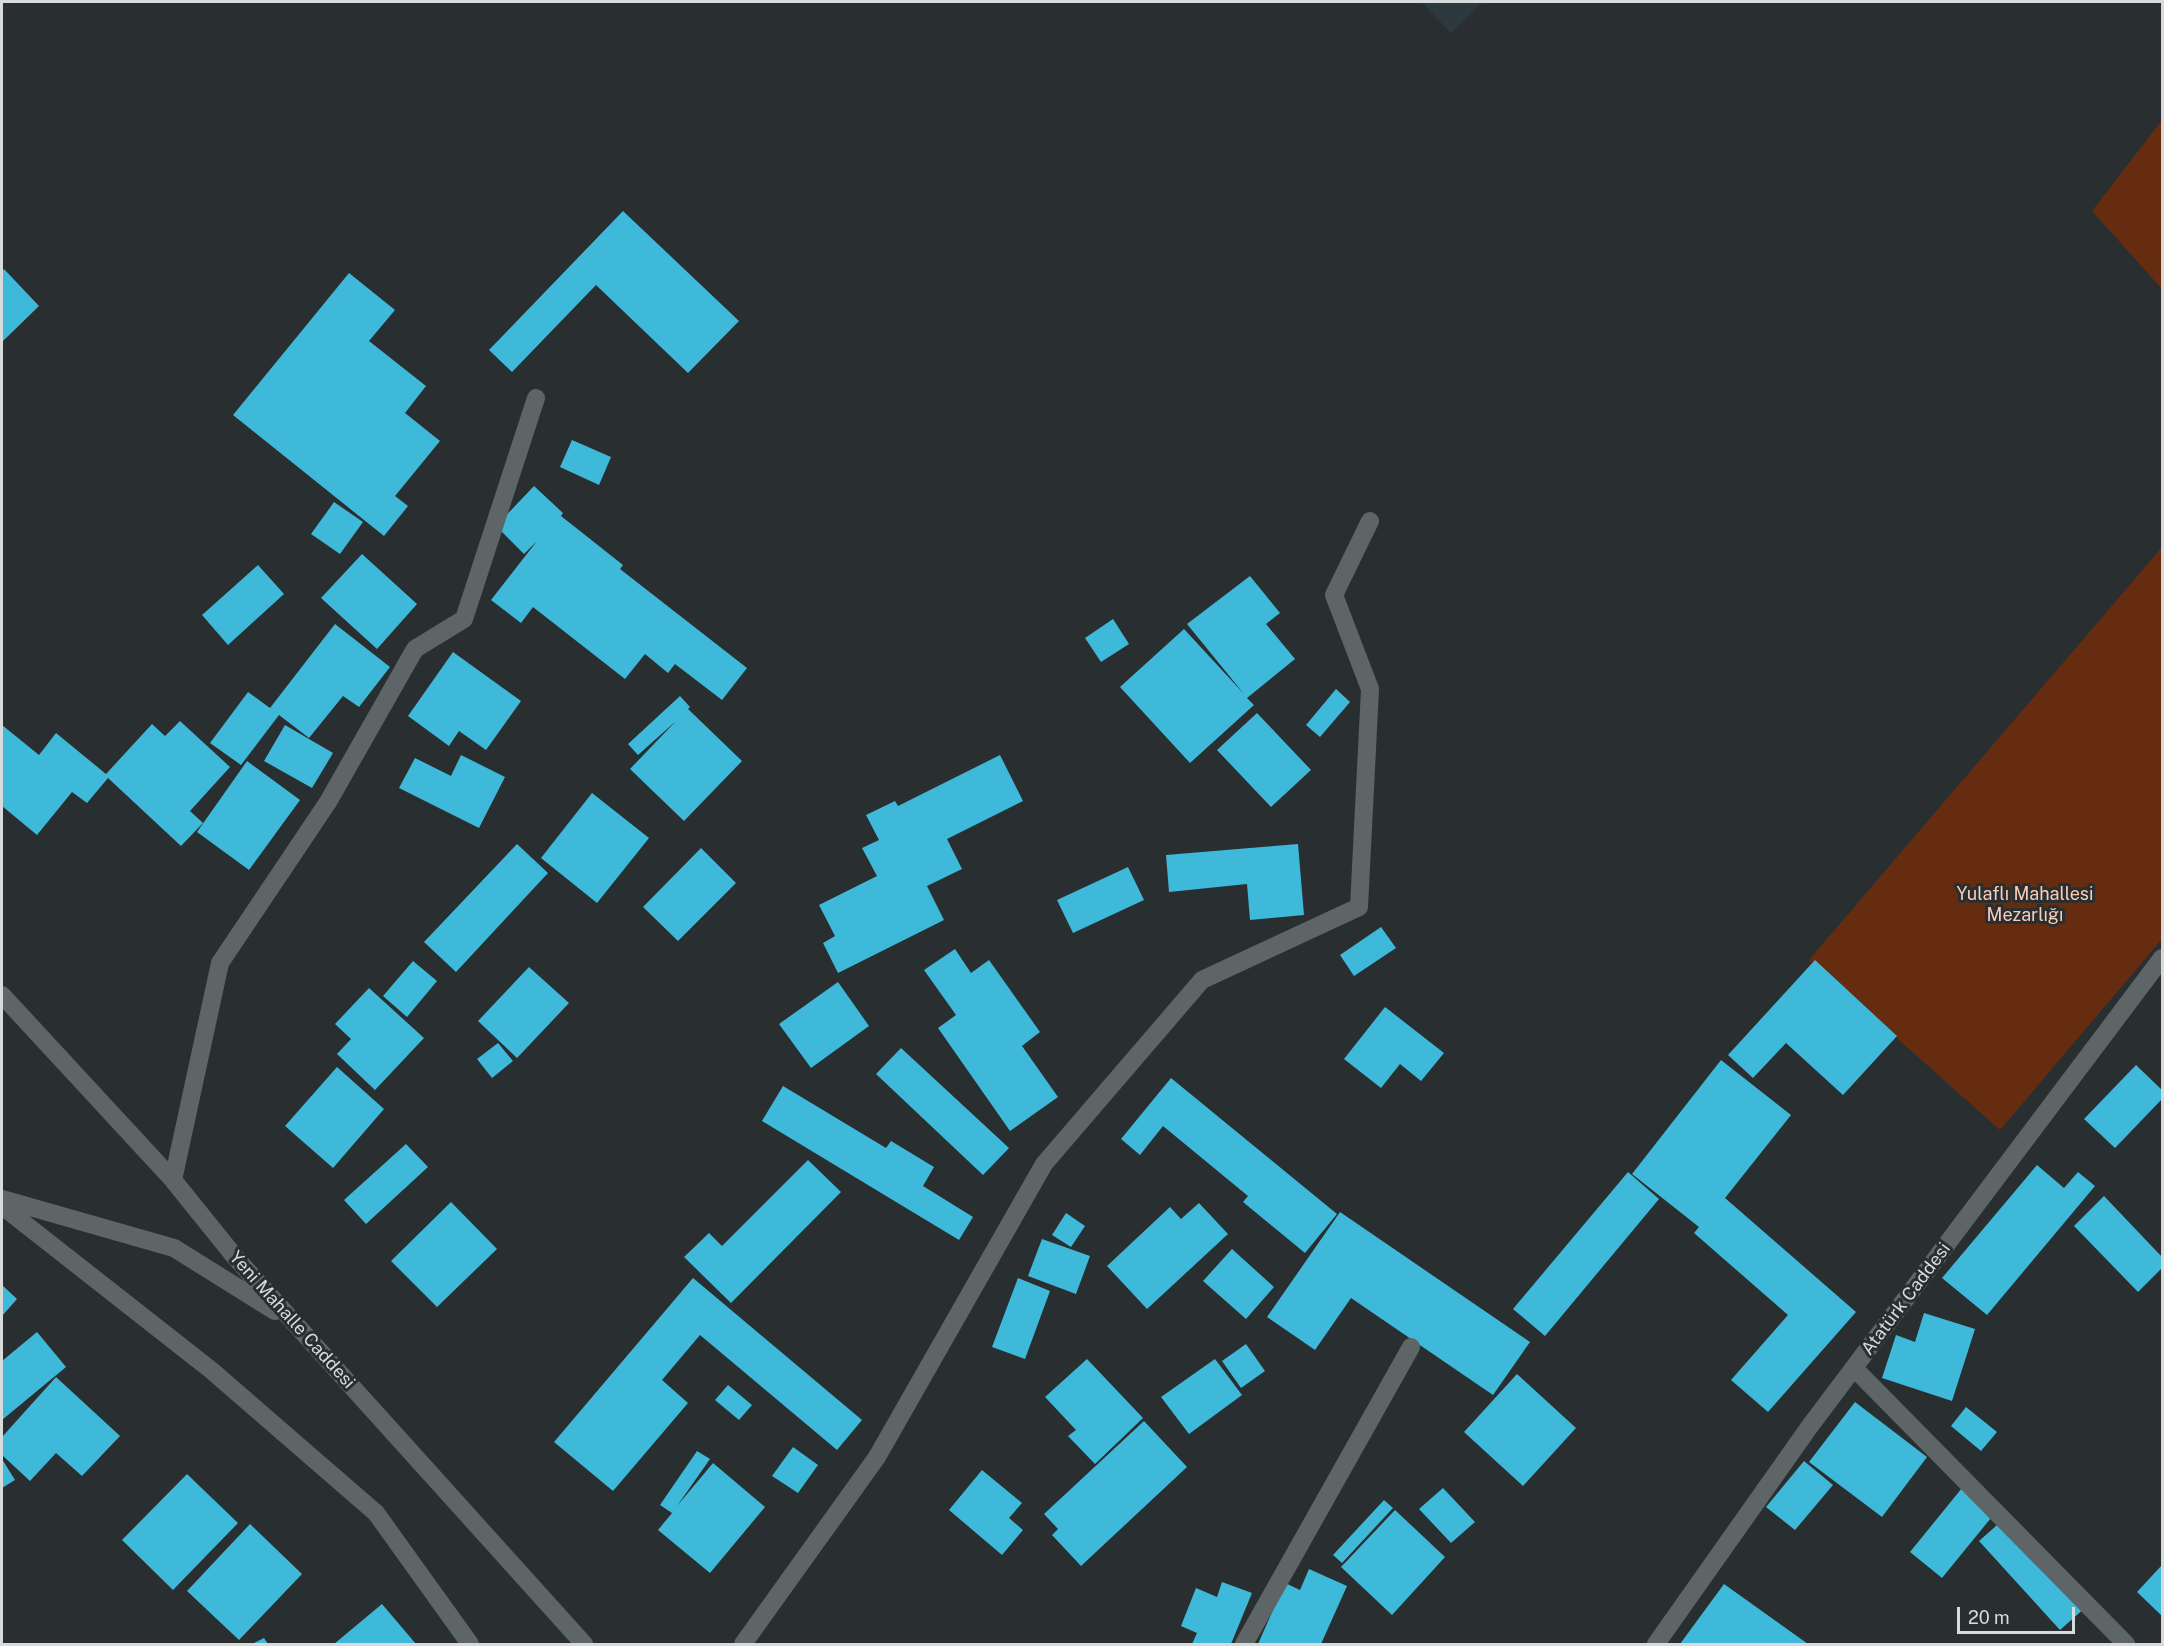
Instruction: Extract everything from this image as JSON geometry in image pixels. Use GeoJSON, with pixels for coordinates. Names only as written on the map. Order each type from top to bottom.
{"type":"FeatureCollection","features":[{"type":"Feature","properties":{"kind":"street"},"geometry":{"type":"LineString","coordinates":[[173,1180],[220,963],[328,802],[415,649],[464,619],[536,398]]}},
{"type":"Feature","properties":{"kind":"street"},"geometry":{"type":"LineString","coordinates":[[743,1644],[877,1457],[1044,1164],[1202,980],[1359,907],[1370,689],[1334,595],[1370,521]]}},
{"type":"Feature","properties":{"kind":"street","name":"Atatürk Caddesi"},"geometry":{"type":"LineString","coordinates":[[1656,1644],[1854,1368],[2163,958]]}},
{"type":"Feature","properties":{"kind":"street","name":"Yeni Mahalle Caddesi"},"geometry":{"type":"LineString","coordinates":[[2,995],[173,1180],[235,1257],[584,1644]]}},
{"type":"Feature","properties":{"kind":"street"},"geometry":{"type":"LineString","coordinates":[[2,1199],[174,1248],[294,1323]]}},
{"type":"Feature","properties":{"kind":"street"},"geometry":{"type":"LineString","coordinates":[[2,1206],[211,1370],[376,1513],[470,1644]]}},
{"type":"Feature","properties":{"kind":"street"},"geometry":{"type":"LineString","coordinates":[[1244,1644],[1411,1347]]}},
{"type":"Feature","properties":{"kind":"street"},"geometry":{"type":"LineString","coordinates":[[1854,1368],[2126,1644]]}},
{"type":"Feature","properties":{"kind":"shaded area"},"geometry":{"type":"Polygon","coordinates":[[[1421,2],[1483,2],[1451,33],[1421,2]]]}},
{"type":"Feature","properties":{"kind":"green space"},"geometry":{"type":"Polygon","coordinates":[[[2162,120],[2162,289],[2092,211],[2162,120]]]}},
{"type":"Feature","properties":{"kind":"green space","name":"Yulaflı Mahallesi Mezarlığı"},"geometry":{"type":"Polygon","coordinates":[[[2162,547],[2162,939],[2000,1130],[1809,960],[2162,547]]]}},
{"type":"Feature","properties":{"kind":"building"},"geometry":{"type":"Polygon","coordinates":[[[623,211],[739,321],[688,373],[596,285],[512,372],[489,350],[623,211]]]}},
{"type":"Feature","properties":{"kind":"building"},"geometry":{"type":"Polygon","coordinates":[[[4,269],[39,306],[2,342],[2,272],[4,269]]]}},
{"type":"Feature","properties":{"kind":"building"},"geometry":{"type":"Polygon","coordinates":[[[349,273],[395,310],[369,341],[426,386],[405,413],[440,441],[395,496],[408,506],[384,536],[233,415],[349,273]]]}},
{"type":"Feature","properties":{"kind":"building"},"geometry":{"type":"Polygon","coordinates":[[[572,440],[611,457],[599,485],[560,467],[572,440]]]}},
{"type":"Feature","properties":{"kind":"building"},"geometry":{"type":"Polygon","coordinates":[[[534,486],[563,513],[561,516],[623,565],[620,569],[747,668],[722,700],[675,664],[668,673],[645,654],[625,679],[533,607],[521,623],[491,600],[537,541],[524,554],[496,526],[534,486]]]}},
{"type":"Feature","properties":{"kind":"building"},"geometry":{"type":"Polygon","coordinates":[[[334,502],[363,522],[340,554],[311,534],[334,502]]]}},
{"type":"Feature","properties":{"kind":"building"},"geometry":{"type":"Polygon","coordinates":[[[362,554],[417,604],[377,649],[321,598],[362,554]]]}},
{"type":"Feature","properties":{"kind":"building"},"geometry":{"type":"Polygon","coordinates":[[[258,565],[284,594],[228,645],[202,615],[258,565]]]}},
{"type":"Feature","properties":{"kind":"building"},"geometry":{"type":"Polygon","coordinates":[[[1250,576],[1280,613],[1266,624],[1295,659],[1247,698],[1254,705],[1190,763],[1120,687],[1184,629],[1244,694],[1187,624],[1250,576]]]}},
{"type":"Feature","properties":{"kind":"building"},"geometry":{"type":"Polygon","coordinates":[[[1113,619],[1129,644],[1101,662],[1085,638],[1113,619]]]}},
{"type":"Feature","properties":{"kind":"building"},"geometry":{"type":"Polygon","coordinates":[[[335,624],[390,667],[359,707],[343,696],[309,738],[279,715],[241,765],[210,743],[248,692],[270,708],[335,624]]]}},
{"type":"Feature","properties":{"kind":"building"},"geometry":{"type":"Polygon","coordinates":[[[453,652],[521,701],[486,750],[459,731],[449,746],[408,716],[453,652]]]}},
{"type":"Feature","properties":{"kind":"building"},"geometry":{"type":"Polygon","coordinates":[[[1336,689],[1350,702],[1320,737],[1306,725],[1336,689]]]}},
{"type":"Feature","properties":{"kind":"building"},"geometry":{"type":"Polygon","coordinates":[[[680,696],[690,707],[688,709],[742,761],[684,821],[630,769],[676,721],[638,755],[628,744],[680,696]]]}},
{"type":"Feature","properties":{"kind":"building"},"geometry":{"type":"Polygon","coordinates":[[[1257,713],[1311,770],[1271,807],[1217,750],[1257,713]]]}},
{"type":"Feature","properties":{"kind":"building"},"geometry":{"type":"Polygon","coordinates":[[[180,721],[230,767],[190,811],[203,823],[181,846],[108,778],[87,803],[72,792],[37,835],[2,806],[2,725],[39,755],[56,733],[106,774],[152,724],[165,736],[180,721]]]}},
{"type":"Feature","properties":{"kind":"building"},"geometry":{"type":"Polygon","coordinates":[[[285,725],[333,753],[312,788],[264,761],[285,725]]]}},
{"type":"Feature","properties":{"kind":"building"},"geometry":{"type":"Polygon","coordinates":[[[461,755],[505,777],[479,828],[399,788],[415,758],[451,776],[461,755]]]}},
{"type":"Feature","properties":{"kind":"building"},"geometry":{"type":"Polygon","coordinates":[[[1000,755],[1023,801],[947,839],[962,869],[927,886],[944,920],[838,973],[823,943],[835,936],[819,905],[877,876],[862,848],[879,840],[866,815],[895,801],[898,806],[1000,755]]]}},
{"type":"Feature","properties":{"kind":"building"},"geometry":{"type":"Polygon","coordinates":[[[247,761],[300,800],[249,870],[197,832],[247,761]]]}},
{"type":"Feature","properties":{"kind":"building"},"geometry":{"type":"Polygon","coordinates":[[[592,793],[649,838],[597,903],[541,858],[592,793]]]}},
{"type":"Feature","properties":{"kind":"building"},"geometry":{"type":"Polygon","coordinates":[[[517,844],[548,873],[456,972],[424,942],[517,844]]]}},
{"type":"Feature","properties":{"kind":"building"},"geometry":{"type":"Polygon","coordinates":[[[1298,844],[1304,915],[1250,920],[1247,884],[1169,892],[1166,855],[1298,844]]]}},
{"type":"Feature","properties":{"kind":"building"},"geometry":{"type":"Polygon","coordinates":[[[701,848],[736,883],[678,941],[643,907],[701,848]]]}},
{"type":"Feature","properties":{"kind":"building"},"geometry":{"type":"Polygon","coordinates":[[[1128,867],[1144,900],[1073,933],[1057,900],[1128,867]]]}},
{"type":"Feature","properties":{"kind":"building"},"geometry":{"type":"Polygon","coordinates":[[[1381,927],[1396,948],[1354,976],[1340,955],[1381,927]]]}},
{"type":"Feature","properties":{"kind":"building"},"geometry":{"type":"Polygon","coordinates":[[[955,949],[971,973],[989,960],[1040,1032],[1022,1046],[1058,1097],[1010,1131],[938,1028],[956,1015],[924,970],[955,949]]]}},
{"type":"Feature","properties":{"kind":"building"},"geometry":{"type":"Polygon","coordinates":[[[1815,960],[1897,1036],[1843,1095],[1786,1043],[1753,1078],[1728,1055],[1815,960]]]}},
{"type":"Feature","properties":{"kind":"building"},"geometry":{"type":"Polygon","coordinates":[[[413,961],[437,981],[407,1017],[383,996],[413,961]]]}},
{"type":"Feature","properties":{"kind":"building"},"geometry":{"type":"Polygon","coordinates":[[[529,967],[569,1003],[517,1058],[478,1021],[529,967]]]}},
{"type":"Feature","properties":{"kind":"building"},"geometry":{"type":"Polygon","coordinates":[[[838,982],[869,1026],[811,1068],[779,1024],[838,982]]]}},
{"type":"Feature","properties":{"kind":"building"},"geometry":{"type":"Polygon","coordinates":[[[369,988],[424,1038],[375,1090],[337,1054],[351,1039],[335,1024],[369,988]]]}},
{"type":"Feature","properties":{"kind":"building"},"geometry":{"type":"Polygon","coordinates":[[[1385,1007],[1444,1053],[1421,1081],[1400,1064],[1381,1088],[1344,1059],[1385,1007]]]}},
{"type":"Feature","properties":{"kind":"building"},"geometry":{"type":"Polygon","coordinates":[[[498,1043],[513,1061],[492,1078],[477,1059],[498,1043]]]}},
{"type":"Feature","properties":{"kind":"building"},"geometry":{"type":"Polygon","coordinates":[[[901,1048],[1009,1148],[983,1175],[876,1074],[901,1048]]]}},
{"type":"Feature","properties":{"kind":"building"},"geometry":{"type":"Polygon","coordinates":[[[1721,1060],[1791,1115],[1725,1198],[1856,1312],[1768,1412],[1731,1380],[1788,1315],[1694,1233],[1699,1227],[1632,1174],[1721,1060]]]}},
{"type":"Feature","properties":{"kind":"building"},"geometry":{"type":"Polygon","coordinates":[[[2136,1065],[2162,1090],[2162,1099],[2115,1148],[2084,1119],[2136,1065]]]}},
{"type":"Feature","properties":{"kind":"building"},"geometry":{"type":"Polygon","coordinates":[[[337,1067],[384,1109],[333,1168],[285,1126],[337,1067]]]}},
{"type":"Feature","properties":{"kind":"building"},"geometry":{"type":"Polygon","coordinates":[[[1171,1078],[1337,1214],[1305,1253],[1243,1202],[1248,1196],[1163,1126],[1140,1155],[1121,1139],[1171,1078]]]}},
{"type":"Feature","properties":{"kind":"building"},"geometry":{"type":"Polygon","coordinates":[[[783,1086],[886,1148],[891,1141],[934,1167],[923,1186],[973,1217],[959,1240],[762,1121],[783,1086]]]}},
{"type":"Feature","properties":{"kind":"building"},"geometry":{"type":"Polygon","coordinates":[[[406,1144],[428,1167],[366,1224],[344,1200],[406,1144]]]}},
{"type":"Feature","properties":{"kind":"building"},"geometry":{"type":"Polygon","coordinates":[[[808,1160],[841,1192],[731,1303],[684,1257],[709,1233],[722,1246],[808,1160]]]}},
{"type":"Feature","properties":{"kind":"building"},"geometry":{"type":"Polygon","coordinates":[[[2037,1165],[2064,1188],[2078,1172],[2095,1186],[1987,1315],[1942,1278],[2037,1165]]]}},
{"type":"Feature","properties":{"kind":"building"},"geometry":{"type":"Polygon","coordinates":[[[1628,1172],[1659,1199],[1545,1336],[1513,1309],[1628,1172]]]}},
{"type":"Feature","properties":{"kind":"building"},"geometry":{"type":"Polygon","coordinates":[[[2104,1196],[2162,1257],[2162,1268],[2138,1292],[2074,1226],[2104,1196]]]}},
{"type":"Feature","properties":{"kind":"building"},"geometry":{"type":"Polygon","coordinates":[[[451,1202],[497,1249],[437,1307],[391,1261],[451,1202]]]}},
{"type":"Feature","properties":{"kind":"building"},"geometry":{"type":"Polygon","coordinates":[[[1199,1203],[1228,1234],[1147,1309],[1107,1266],[1170,1207],[1181,1219],[1199,1203]]]}},
{"type":"Feature","properties":{"kind":"building"},"geometry":{"type":"Polygon","coordinates":[[[1340,1212],[1530,1342],[1493,1395],[1351,1298],[1315,1350],[1267,1317],[1340,1212]]]}},
{"type":"Feature","properties":{"kind":"building"},"geometry":{"type":"Polygon","coordinates":[[[1066,1213],[1085,1226],[1071,1247],[1052,1235],[1066,1213]]]}},
{"type":"Feature","properties":{"kind":"building"},"geometry":{"type":"Polygon","coordinates":[[[1042,1239],[1090,1256],[1076,1294],[1028,1276],[1042,1239]]]}},
{"type":"Feature","properties":{"kind":"building"},"geometry":{"type":"Polygon","coordinates":[[[1232,1249],[1274,1287],[1246,1319],[1203,1281],[1232,1249]]]}},
{"type":"Feature","properties":{"kind":"building"},"geometry":{"type":"Polygon","coordinates":[[[693,1278],[862,1420],[837,1450],[700,1335],[662,1380],[688,1403],[613,1491],[554,1442],[693,1278]]]}},
{"type":"Feature","properties":{"kind":"building"},"geometry":{"type":"Polygon","coordinates":[[[1018,1278],[1050,1291],[1025,1359],[992,1347],[1018,1278]]]}},
{"type":"Feature","properties":{"kind":"building"},"geometry":{"type":"Polygon","coordinates":[[[2,1285],[17,1299],[2,1316],[2,1285]]]}},
{"type":"Feature","properties":{"kind":"building"},"geometry":{"type":"Polygon","coordinates":[[[1924,1313],[1975,1329],[1952,1401],[1882,1378],[1896,1335],[1915,1342],[1924,1313]]]}},
{"type":"Feature","properties":{"kind":"building"},"geometry":{"type":"Polygon","coordinates":[[[37,1332],[66,1367],[2,1420],[2,1361],[37,1332]]]}},
{"type":"Feature","properties":{"kind":"building"},"geometry":{"type":"Polygon","coordinates":[[[1246,1344],[1265,1371],[1241,1388],[1222,1361],[1246,1344]]]}},
{"type":"Feature","properties":{"kind":"building"},"geometry":{"type":"Polygon","coordinates":[[[1087,1359],[1143,1418],[1095,1464],[1068,1436],[1076,1430],[1045,1397],[1087,1359]]]}},
{"type":"Feature","properties":{"kind":"building"},"geometry":{"type":"Polygon","coordinates":[[[1215,1359],[1242,1395],[1189,1434],[1161,1397],[1215,1359]]]}},
{"type":"Feature","properties":{"kind":"building"},"geometry":{"type":"Polygon","coordinates":[[[1517,1374],[1576,1428],[1523,1486],[1464,1432],[1517,1374]]]}},
{"type":"Feature","properties":{"kind":"building"},"geometry":{"type":"Polygon","coordinates":[[[56,1377],[120,1436],[82,1476],[56,1453],[30,1481],[2,1455],[2,1437],[56,1377]]]}},
{"type":"Feature","properties":{"kind":"building"},"geometry":{"type":"Polygon","coordinates":[[[728,1385],[752,1405],[739,1420],[715,1400],[728,1385]]]}},
{"type":"Feature","properties":{"kind":"building"},"geometry":{"type":"Polygon","coordinates":[[[1855,1402],[1927,1457],[1882,1517],[1809,1462],[1855,1402]]]}},
{"type":"Feature","properties":{"kind":"building"},"geometry":{"type":"Polygon","coordinates":[[[1966,1407],[1997,1432],[1981,1451],[1951,1426],[1966,1407]]]}},
{"type":"Feature","properties":{"kind":"building"},"geometry":{"type":"Polygon","coordinates":[[[1144,1421],[1187,1467],[1081,1566],[1052,1535],[1058,1529],[1044,1514],[1144,1421]]]}},
{"type":"Feature","properties":{"kind":"building"},"geometry":{"type":"Polygon","coordinates":[[[793,1447],[818,1465],[798,1493],[772,1476],[793,1447]]]}},
{"type":"Feature","properties":{"kind":"building"},"geometry":{"type":"Polygon","coordinates":[[[697,1451],[710,1459],[677,1506],[713,1463],[765,1507],[710,1573],[658,1530],[672,1513],[660,1505],[697,1451]]]}},
{"type":"Feature","properties":{"kind":"building"},"geometry":{"type":"Polygon","coordinates":[[[2,1459],[15,1480],[2,1488],[2,1459]]]}},
{"type":"Feature","properties":{"kind":"building"},"geometry":{"type":"Polygon","coordinates":[[[1804,1461],[1833,1485],[1795,1530],[1766,1507],[1804,1461]]]}},
{"type":"Feature","properties":{"kind":"building"},"geometry":{"type":"Polygon","coordinates":[[[982,1470],[1022,1503],[1009,1518],[1023,1530],[1002,1555],[949,1510],[982,1470]]]}},
{"type":"Feature","properties":{"kind":"building"},"geometry":{"type":"Polygon","coordinates":[[[187,1474],[238,1523],[173,1590],[122,1540],[187,1474]]]}},
{"type":"Feature","properties":{"kind":"building"},"geometry":{"type":"Polygon","coordinates":[[[1443,1488],[1475,1522],[1451,1543],[1419,1509],[1443,1488]]]}},
{"type":"Feature","properties":{"kind":"building"},"geometry":{"type":"Polygon","coordinates":[[[1962,1488],[1995,1513],[1942,1578],[1910,1552],[1962,1488]]]}},
{"type":"Feature","properties":{"kind":"building"},"geometry":{"type":"Polygon","coordinates":[[[1384,1500],[1393,1508],[1342,1563],[1333,1555],[1384,1500]]]}},
{"type":"Feature","properties":{"kind":"building"},"geometry":{"type":"Polygon","coordinates":[[[1395,1510],[1445,1557],[1392,1615],[1341,1567],[1395,1510]]]}},
{"type":"Feature","properties":{"kind":"building"},"geometry":{"type":"Polygon","coordinates":[[[2005,1518],[2086,1607],[2060,1630],[1979,1541],[2005,1518]]]}},
{"type":"Feature","properties":{"kind":"building"},"geometry":{"type":"Polygon","coordinates":[[[250,1524],[302,1574],[239,1640],[187,1591],[250,1524]]]}},
{"type":"Feature","properties":{"kind":"building"},"geometry":{"type":"Polygon","coordinates":[[[2162,1565],[2162,1616],[2137,1592],[2162,1565]]]}},
{"type":"Feature","properties":{"kind":"building"},"geometry":{"type":"Polygon","coordinates":[[[1309,1569],[1347,1586],[1321,1644],[1258,1644],[1285,1583],[1300,1590],[1309,1569]]]}},
{"type":"Feature","properties":{"kind":"building"},"geometry":{"type":"Polygon","coordinates":[[[1222,1582],[1252,1593],[1231,1644],[1192,1644],[1197,1633],[1181,1626],[1196,1588],[1217,1597],[1222,1582]]]}},
{"type":"Feature","properties":{"kind":"building"},"geometry":{"type":"Polygon","coordinates":[[[1724,1584],[1808,1644],[1680,1644],[1724,1584]]]}},
{"type":"Feature","properties":{"kind":"building"},"geometry":{"type":"Polygon","coordinates":[[[382,1604],[416,1644],[334,1644],[382,1604]]]}},
{"type":"Feature","properties":{"kind":"building"},"geometry":{"type":"Polygon","coordinates":[[[264,1638],[268,1644],[252,1644],[264,1638]]]}}]}
